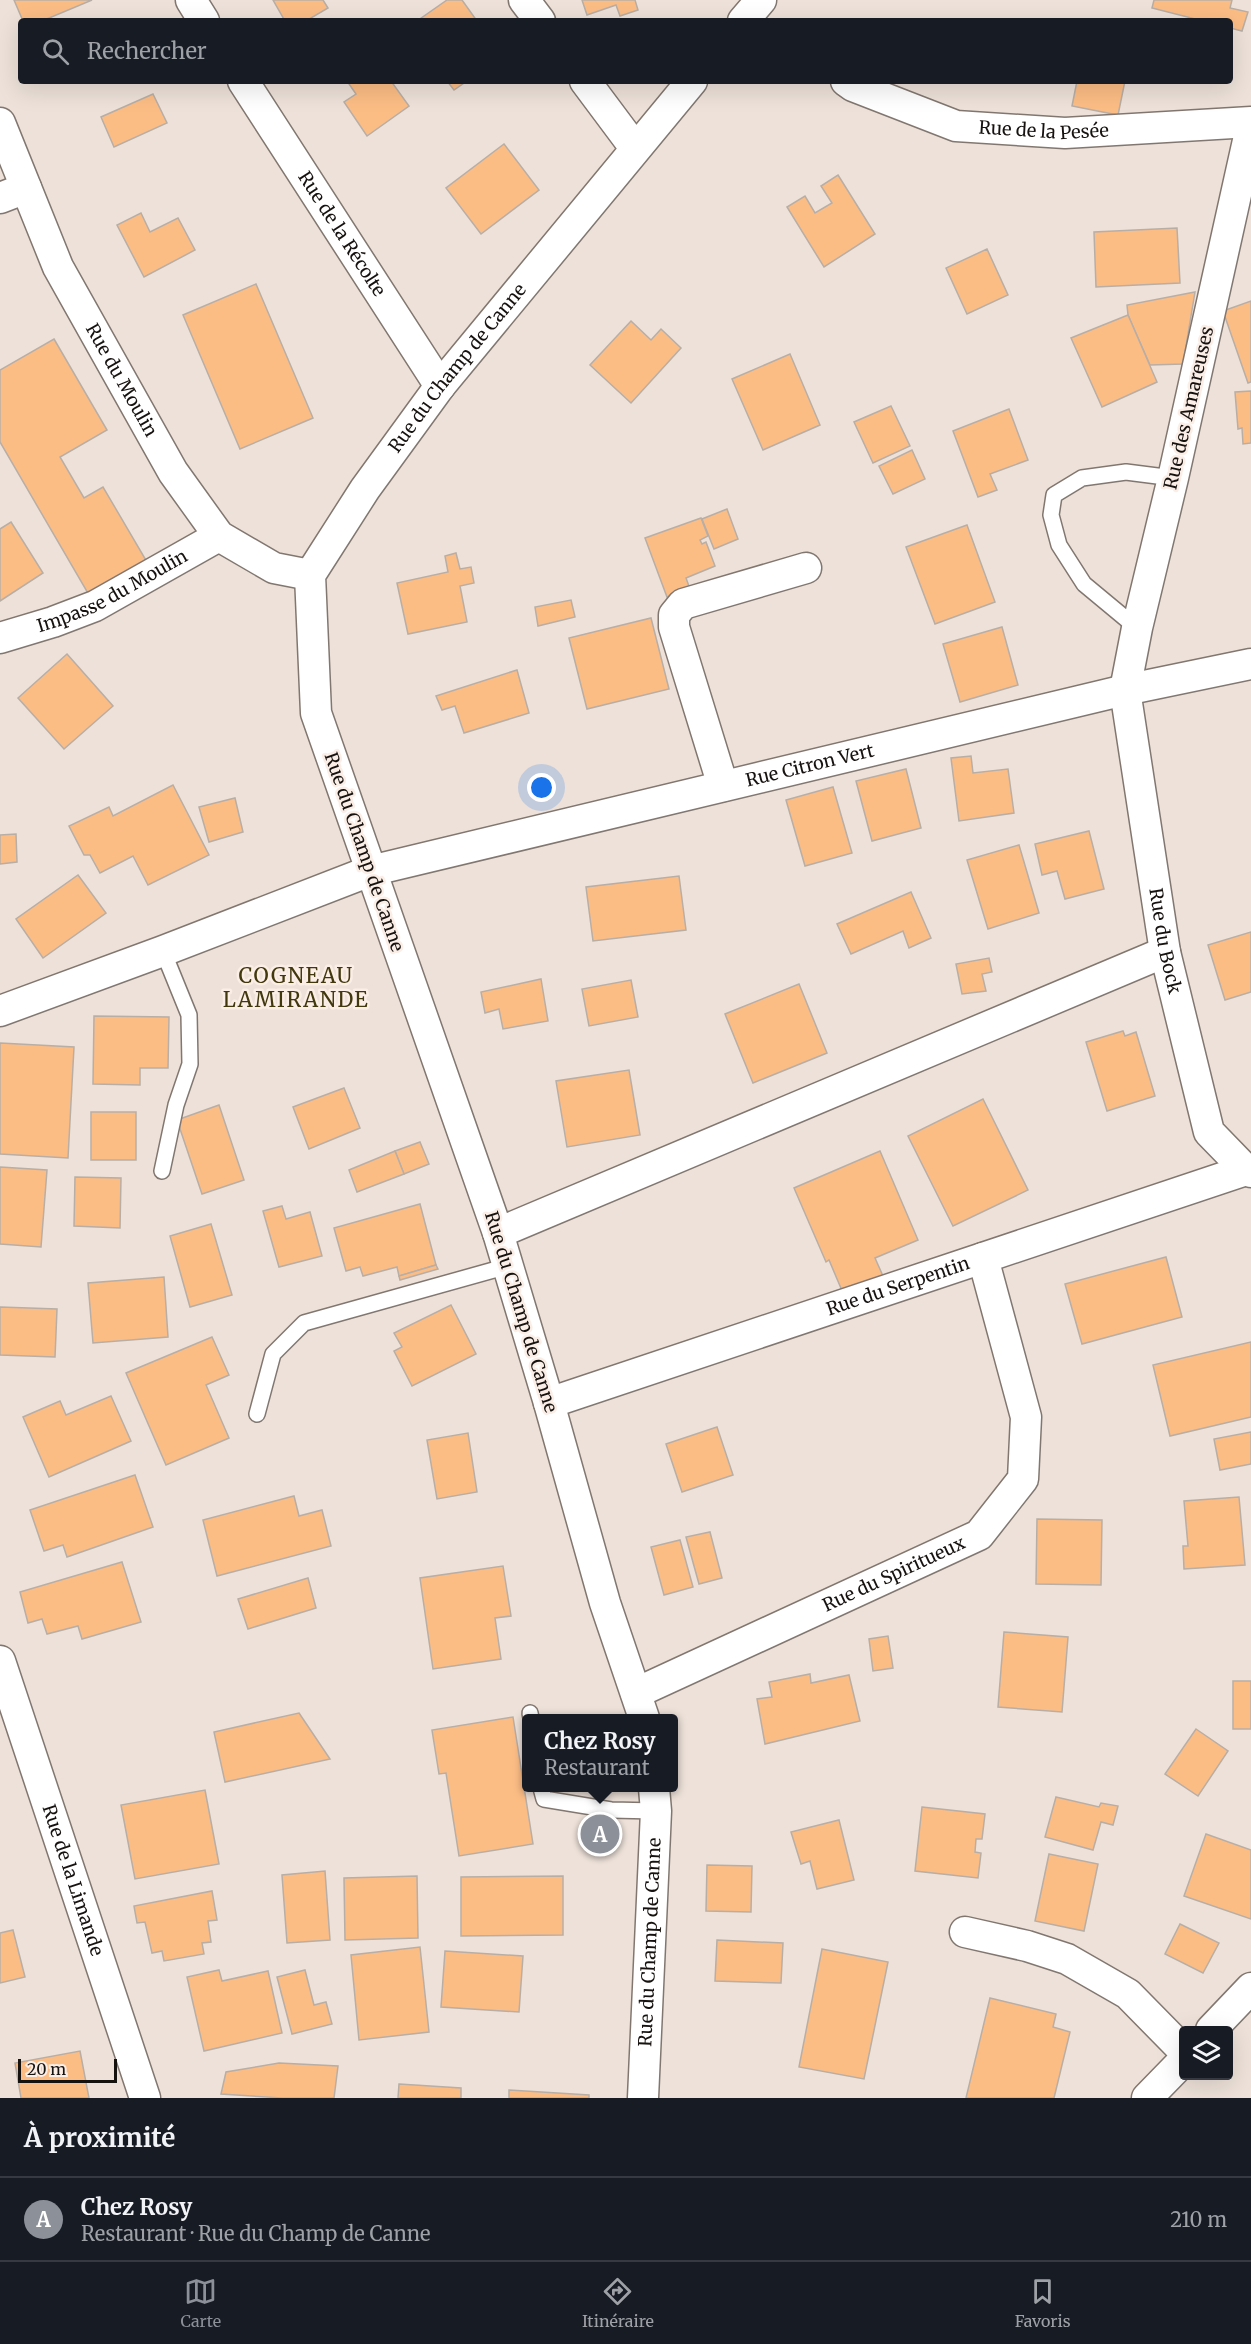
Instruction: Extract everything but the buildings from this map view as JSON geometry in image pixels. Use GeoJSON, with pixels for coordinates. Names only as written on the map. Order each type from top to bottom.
{"type":"FeatureCollection","features":[{"type":"Feature","properties":{"kind":"street"},"geometry":{"type":"LineString","coordinates":[[191,0],[202,18]]}},
{"type":"Feature","properties":{"kind":"street"},"geometry":{"type":"LineString","coordinates":[[524,0],[538,18]]}},
{"type":"Feature","properties":{"kind":"street","name":"Rue de la Récolte"},"geometry":{"type":"LineString","coordinates":[[245,84],[440,386]]}},
{"type":"Feature","properties":{"kind":"street"},"geometry":{"type":"LineString","coordinates":[[587,84],[636,148]]}},
{"type":"Feature","properties":{"kind":"street","name":"Rue du Champ de Canne"},"geometry":{"type":"LineString","coordinates":[[640,1706],[605,1603],[498,1233],[316,713],[310,575],[364,489],[440,386],[689,84]]}},
{"type":"Feature","properties":{"kind":"street","name":"Rue de la Pesée"},"geometry":{"type":"LineString","coordinates":[[850,84],[956,126],[1065,133],[1251,125]]}},
{"type":"Feature","properties":{"kind":"street","name":"Rue du Moulin"},"geometry":{"type":"LineString","coordinates":[[0,123],[13,193],[58,267],[173,472],[219,536],[274,568],[310,575]]}},
{"type":"Feature","properties":{"kind":"street","name":"Rue des Amareuses"},"geometry":{"type":"LineString","coordinates":[[1125,690],[1251,125]]}},
{"type":"Feature","properties":{"kind":"street","name":"Impasse du Moulin"},"geometry":{"type":"LineString","coordinates":[[0,638],[95,606],[219,536]]}},
{"type":"Feature","properties":{"kind":"street"},"geometry":{"type":"LineString","coordinates":[[723,786],[674,627],[674,615],[683,604],[806,568]]}},
{"type":"Feature","properties":{"kind":"street","name":"Rue Citron Vert"},"geometry":{"type":"LineString","coordinates":[[0,1011],[370,871],[1125,690],[1251,664]]}},
{"type":"Feature","properties":{"kind":"street","name":"Rue du Bock"},"geometry":{"type":"LineString","coordinates":[[1125,690],[1165,952],[1209,1132],[1249,1171]]}},
{"type":"Feature","properties":{"kind":"street"},"geometry":{"type":"LineString","coordinates":[[498,1233],[1165,952]]}},
{"type":"Feature","properties":{"kind":"street","name":"Rue du Serpentin"},"geometry":{"type":"LineString","coordinates":[[549,1403],[1249,1171]]}},
{"type":"Feature","properties":{"kind":"street","name":"Rue du Spiritueux"},"geometry":{"type":"LineString","coordinates":[[640,1706],[979,1535],[1023,1479],[1026,1417],[983,1258]]}},
{"type":"Feature","properties":{"kind":"street","name":"Rue de la Limande"},"geometry":{"type":"LineString","coordinates":[[0,1661],[145,2098]]}},
{"type":"Feature","properties":{"kind":"street","name":"Rue du Champ de Canne"},"geometry":{"type":"LineString","coordinates":[[643,2098],[655,1799]]}},
{"type":"Feature","properties":{"kind":"street"},"geometry":{"type":"LineString","coordinates":[[965,1932],[1027,1946],[1067,1959],[1128,1994],[1179,2046]]}},
{"type":"Feature","properties":{"kind":"street"},"geometry":{"type":"LineString","coordinates":[[1216,2026],[1251,1988]]}},
{"type":"Feature","properties":{"kind":"street"},"geometry":{"type":"LineString","coordinates":[[1147,2098],[1179,2065]]}},
{"type":"Feature","properties":{"kind":"lane"},"geometry":{"type":"LineString","coordinates":[[1137,628],[1084,584],[1071,564],[1059,544],[1051,515],[1054,495],[1082,478],[1126,472],[1173,478]]}},
{"type":"Feature","properties":{"kind":"lane"},"geometry":{"type":"LineString","coordinates":[[162,1171],[176,1105],[190,1064],[189,1015],[163,951]]}},
{"type":"Feature","properties":{"kind":"lane"},"geometry":{"type":"LineString","coordinates":[[257,1414],[273,1354],[304,1323],[508,1266]]}},
{"type":"Feature","properties":{"kind":"lane"},"geometry":{"type":"LineString","coordinates":[[542,1792],[544,1799],[611,1810],[655,1799]]}},
{"type":"Feature","properties":{"kind":"place","name":"Chez Rosy"},"geometry":{"type":"Point","coordinates":[600,1834]}},
{"type":"Feature","properties":{"kind":"district","name":"COGNEAU LAMIRANDE"},"geometry":{"type":"Point","coordinates":[296,988]}}]}
